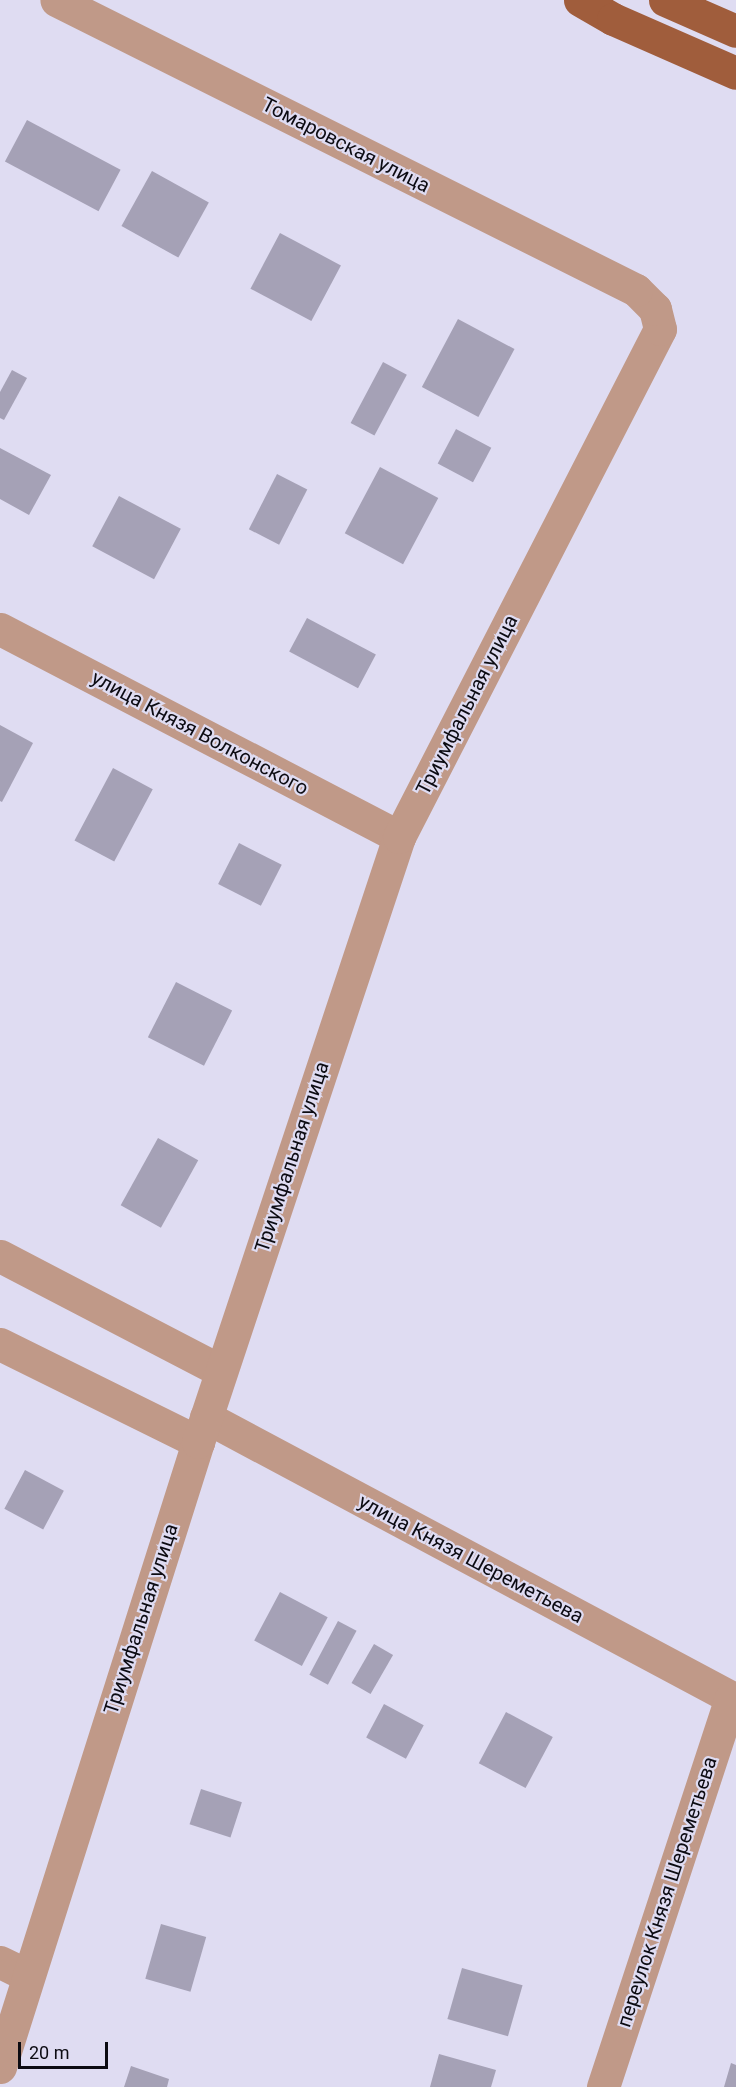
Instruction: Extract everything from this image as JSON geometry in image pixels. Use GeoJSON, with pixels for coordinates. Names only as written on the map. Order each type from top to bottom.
{"type":"FeatureCollection","features":[{"type":"Feature","properties":{"kind":"main road"},"geometry":{"type":"LineString","coordinates":[[580,0],[613,19],[736,73]]}},
{"type":"Feature","properties":{"kind":"main road"},"geometry":{"type":"LineString","coordinates":[[665,0],[736,31]]}},
{"type":"Feature","properties":{"kind":"street","name":"Томаровская улица"},"geometry":{"type":"LineString","coordinates":[[56,0],[636,290]]}},
{"type":"Feature","properties":{"kind":"street","name":"Триумфальная улица"},"geometry":{"type":"LineString","coordinates":[[0,2067],[13,1968],[202,1430],[399,837],[660,329],[655,309],[636,290]]}},
{"type":"Feature","properties":{"kind":"street","name":"улица Князя Волконского"},"geometry":{"type":"LineString","coordinates":[[0,629],[399,837]]}},
{"type":"Feature","properties":{"kind":"street"},"geometry":{"type":"LineString","coordinates":[[0,1256],[221,1371]]}},
{"type":"Feature","properties":{"kind":"street","name":"улица Князя Шереметьева"},"geometry":{"type":"LineString","coordinates":[[0,1344],[202,1430],[734,1699]]}},
{"type":"Feature","properties":{"kind":"street","name":"переулок Князя Шереметьева"},"geometry":{"type":"LineString","coordinates":[[603,2087],[734,1699]]}},
{"type":"Feature","properties":{"kind":"building"},"geometry":{"type":"Polygon","coordinates":[[[27,120],[121,170],[99,211],[5,161],[27,120]]]}},
{"type":"Feature","properties":{"kind":"building"},"geometry":{"type":"Polygon","coordinates":[[[152,171],[209,203],[178,258],[121,226],[152,171]]]}},
{"type":"Feature","properties":{"kind":"building"},"geometry":{"type":"Polygon","coordinates":[[[280,233],[341,265],[311,321],[250,289],[280,233]]]}},
{"type":"Feature","properties":{"kind":"building"},"geometry":{"type":"Polygon","coordinates":[[[458,319],[515,349],[478,417],[422,387],[458,319]]]}},
{"type":"Feature","properties":{"kind":"building"},"geometry":{"type":"Polygon","coordinates":[[[383,362],[407,375],[374,436],[351,423],[383,362]]]}},
{"type":"Feature","properties":{"kind":"building"},"geometry":{"type":"Polygon","coordinates":[[[12,370],[27,378],[4,420],[0,418],[0,392],[12,370]]]}},
{"type":"Feature","properties":{"kind":"building"},"geometry":{"type":"Polygon","coordinates":[[[456,429],[491,448],[473,482],[438,463],[456,429]]]}},
{"type":"Feature","properties":{"kind":"building"},"geometry":{"type":"Polygon","coordinates":[[[0,448],[51,475],[29,515],[0,499],[0,448]]]}},
{"type":"Feature","properties":{"kind":"building"},"geometry":{"type":"Polygon","coordinates":[[[380,467],[438,498],[403,564],[345,533],[380,467]]]}},
{"type":"Feature","properties":{"kind":"building"},"geometry":{"type":"Polygon","coordinates":[[[277,474],[307,489],[279,545],[249,529],[277,474]]]}},
{"type":"Feature","properties":{"kind":"building"},"geometry":{"type":"Polygon","coordinates":[[[119,496],[181,529],[154,579],[92,546],[119,496]]]}},
{"type":"Feature","properties":{"kind":"building"},"geometry":{"type":"Polygon","coordinates":[[[307,618],[376,655],[358,688],[289,652],[307,618]]]}},
{"type":"Feature","properties":{"kind":"building"},"geometry":{"type":"Polygon","coordinates":[[[0,725],[33,743],[2,802],[0,801],[0,725]]]}},
{"type":"Feature","properties":{"kind":"building"},"geometry":{"type":"Polygon","coordinates":[[[113,768],[153,789],[114,862],[75,840],[113,768]]]}},
{"type":"Feature","properties":{"kind":"building"},"geometry":{"type":"Polygon","coordinates":[[[239,843],[282,865],[261,906],[218,884],[239,843]]]}},
{"type":"Feature","properties":{"kind":"building"},"geometry":{"type":"Polygon","coordinates":[[[176,982],[232,1011],[204,1066],[148,1037],[176,982]]]}},
{"type":"Feature","properties":{"kind":"building"},"geometry":{"type":"Polygon","coordinates":[[[158,1138],[198,1160],[161,1228],[121,1205],[158,1138]]]}},
{"type":"Feature","properties":{"kind":"building"},"geometry":{"type":"Polygon","coordinates":[[[25,1470],[64,1491],[43,1530],[4,1509],[25,1470]]]}},
{"type":"Feature","properties":{"kind":"building"},"geometry":{"type":"Polygon","coordinates":[[[280,1592],[328,1617],[302,1666],[254,1641],[280,1592]]]}},
{"type":"Feature","properties":{"kind":"building"},"geometry":{"type":"Polygon","coordinates":[[[338,1621],[357,1631],[328,1685],[309,1675],[338,1621]]]}},
{"type":"Feature","properties":{"kind":"building"},"geometry":{"type":"Polygon","coordinates":[[[374,1644],[393,1655],[371,1694],[352,1683],[374,1644]]]}},
{"type":"Feature","properties":{"kind":"building"},"geometry":{"type":"Polygon","coordinates":[[[384,1704],[424,1725],[406,1759],[366,1738],[384,1704]]]}},
{"type":"Feature","properties":{"kind":"building"},"geometry":{"type":"Polygon","coordinates":[[[506,1712],[553,1737],[526,1788],[479,1763],[506,1712]]]}},
{"type":"Feature","properties":{"kind":"building"},"geometry":{"type":"Polygon","coordinates":[[[201,1789],[242,1802],[230,1837],[190,1824],[201,1789]]]}},
{"type":"Feature","properties":{"kind":"building"},"geometry":{"type":"Polygon","coordinates":[[[161,1924],[206,1937],[190,1992],[145,1979],[161,1924]]]}},
{"type":"Feature","properties":{"kind":"building"},"geometry":{"type":"Polygon","coordinates":[[[462,1968],[523,1985],[508,2036],[447,2019],[462,1968]]]}},
{"type":"Feature","properties":{"kind":"building"},"geometry":{"type":"Polygon","coordinates":[[[439,2054],[496,2070],[491,2087],[430,2087],[439,2054]]]}},
{"type":"Feature","properties":{"kind":"building"},"geometry":{"type":"Polygon","coordinates":[[[731,2063],[736,2065],[736,2087],[724,2087],[731,2063]]]}},
{"type":"Feature","properties":{"kind":"building"},"geometry":{"type":"Polygon","coordinates":[[[131,2066],[169,2079],[167,2087],[124,2087],[131,2066]]]}}]}
